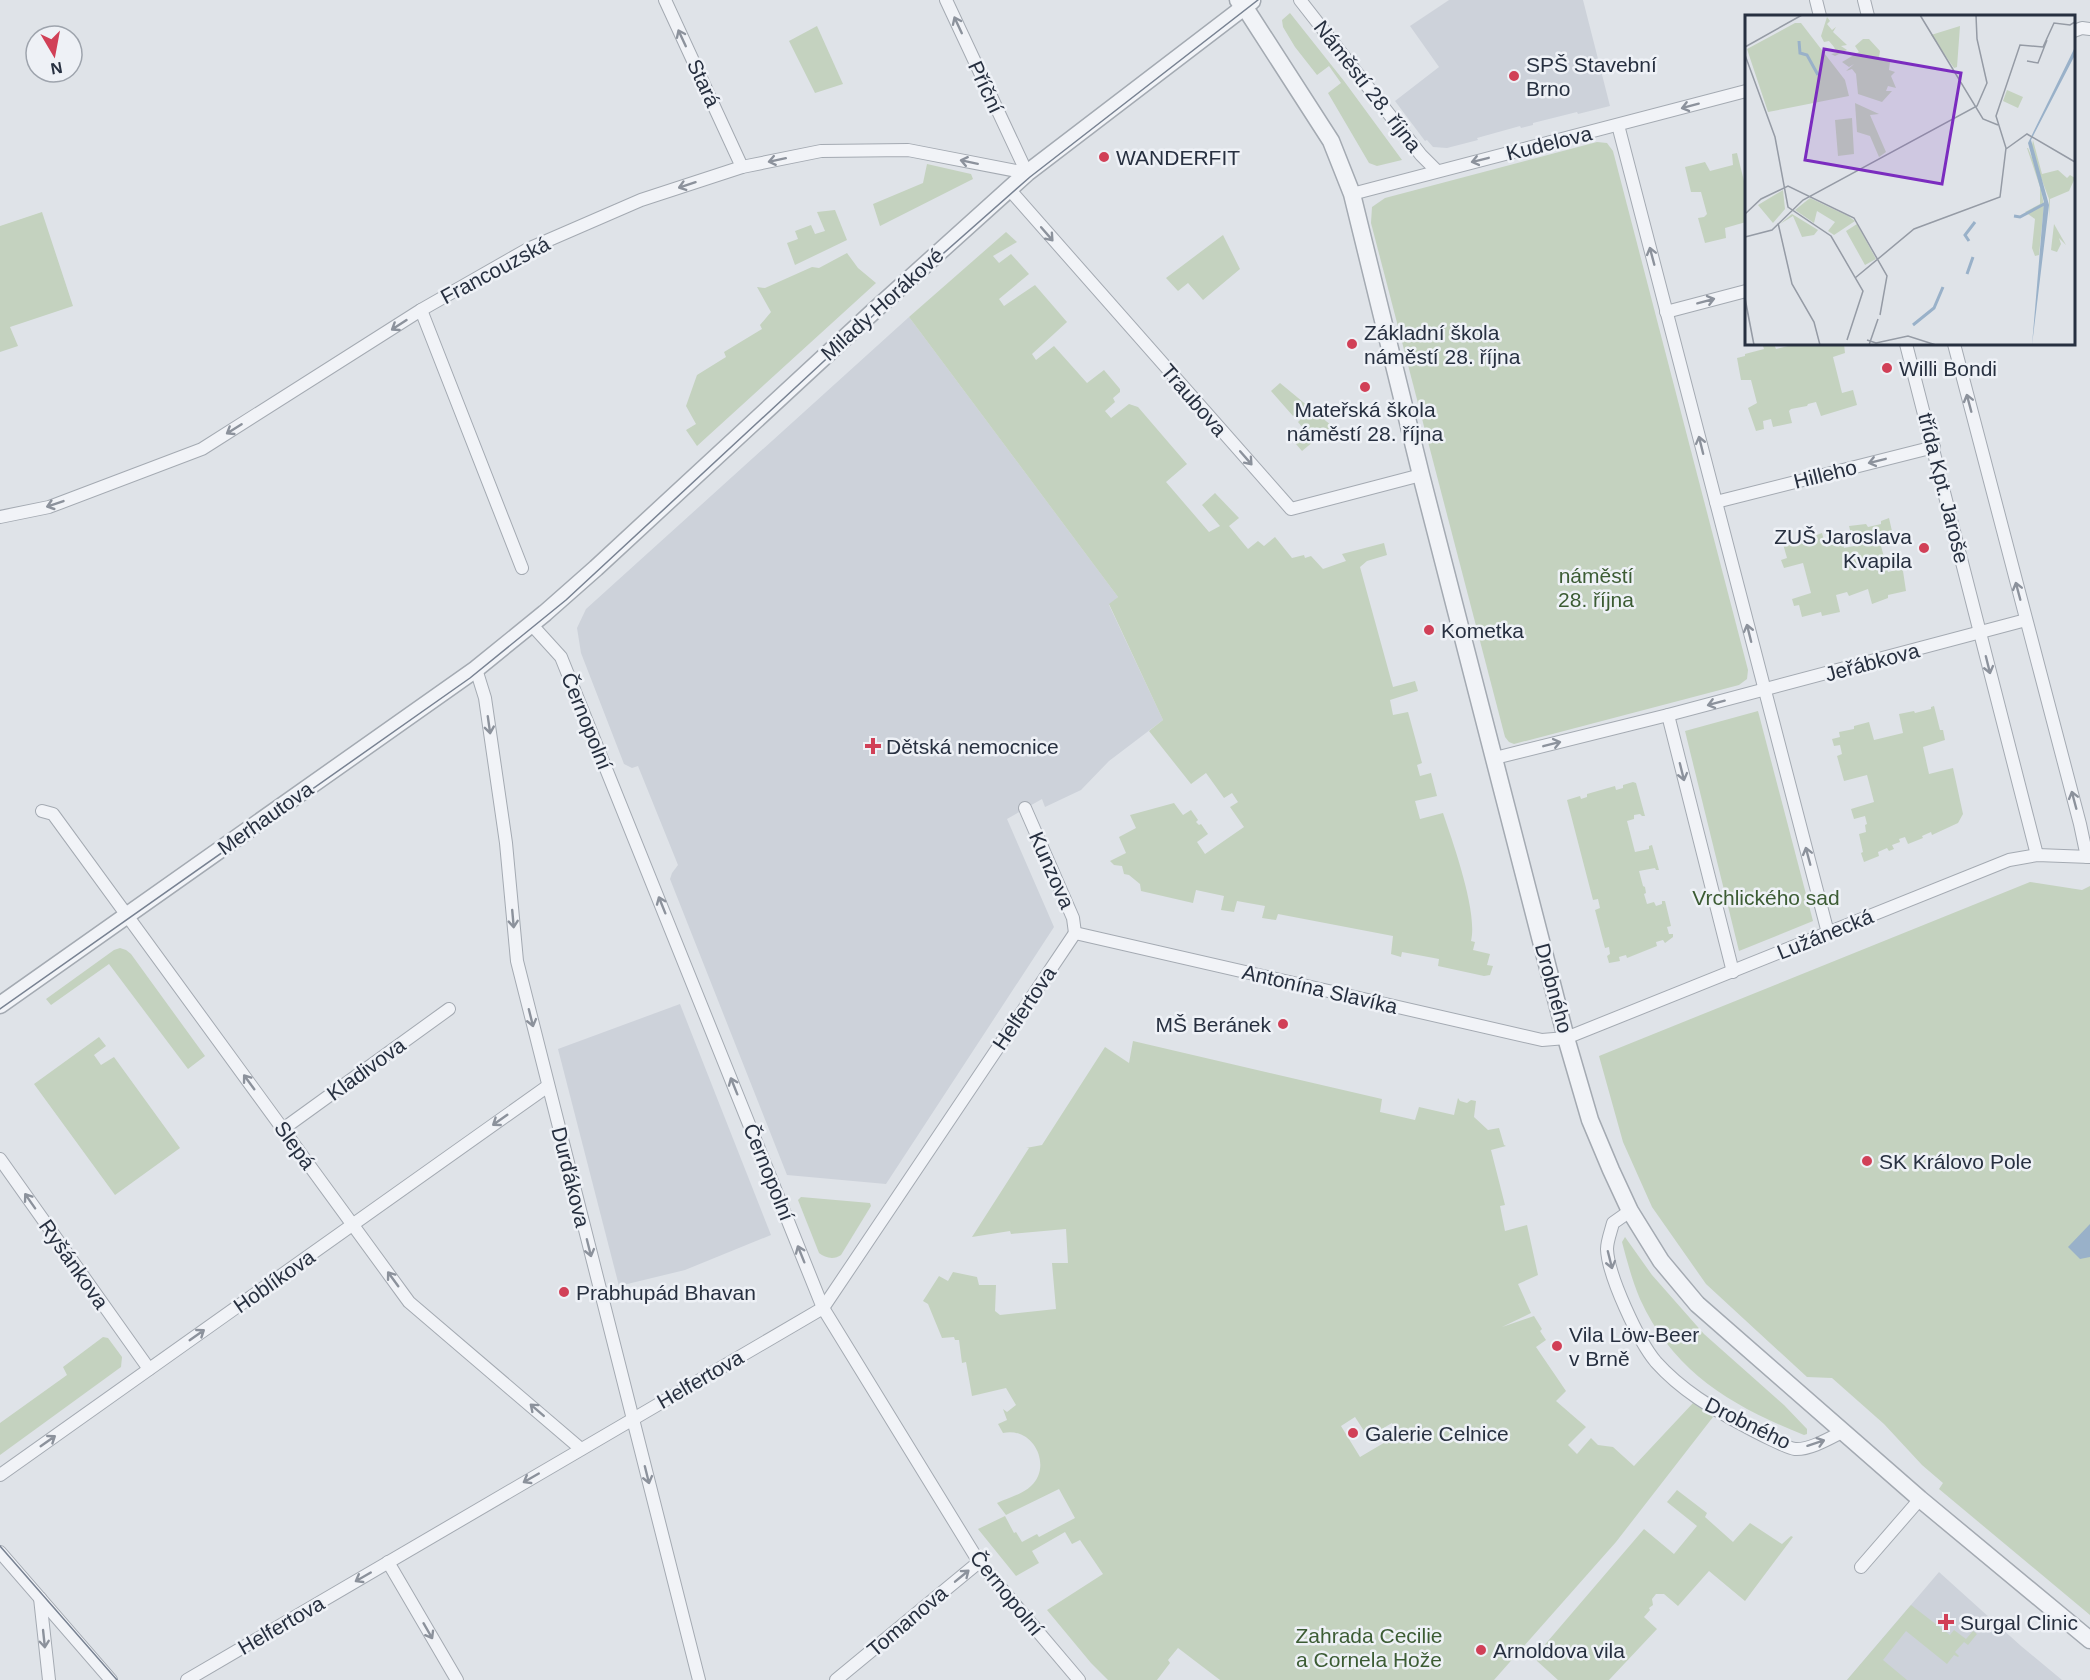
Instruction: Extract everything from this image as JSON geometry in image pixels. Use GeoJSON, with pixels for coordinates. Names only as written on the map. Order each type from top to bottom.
{"type":"FeatureCollection","features":[{"type":"Feature","properties":{"kind":"street","name":"Stará"},"geometry":{"type":"LineString","coordinates":[[665,0],[742,167]]}},
{"type":"Feature","properties":{"kind":"street","name":"Příční"},"geometry":{"type":"LineString","coordinates":[[946,0],[1027,173]]}},
{"type":"Feature","properties":{"kind":"street","name":"Náměstí 28. října"},"geometry":{"type":"LineString","coordinates":[[1300,0],[1421,155],[1437,171]]}},
{"type":"Feature","properties":{"kind":"street"},"geometry":{"type":"LineString","coordinates":[[1816,0],[1820,15]]}},
{"type":"Feature","properties":{"kind":"street"},"geometry":{"type":"LineString","coordinates":[[1864,0],[1868,15]]}},
{"type":"Feature","properties":{"kind":"street","name":"Milady Horákové"},"geometry":{"type":"LineString","coordinates":[[529,626],[596,568],[867,317],[1027,173],[1244,2]]}},
{"type":"Feature","properties":{"kind":"street"},"geometry":{"type":"LineString","coordinates":[[1244,2],[1331,141],[1352,194],[1421,475],[1495,758],[1763,690]]}},
{"type":"Feature","properties":{"kind":"street"},"geometry":{"type":"LineString","coordinates":[[2075,30],[2090,29]]}},
{"type":"Feature","properties":{"kind":"street","name":"Kudelova"},"geometry":{"type":"LineString","coordinates":[[1352,194],[1745,91]]}},
{"type":"Feature","properties":{"kind":"street"},"geometry":{"type":"LineString","coordinates":[[1618,125],[1828,933]]}},
{"type":"Feature","properties":{"kind":"street","name":"Francouzská"},"geometry":{"type":"LineString","coordinates":[[0,517],[49,507],[202,449],[421,310],[528,249],[641,200],[742,167],[820,151],[908,150],[1027,173]]}},
{"type":"Feature","properties":{"kind":"street","name":"Traubova"},"geometry":{"type":"LineString","coordinates":[[1009,189],[1291,509],[1421,475]]}},
{"type":"Feature","properties":{"kind":"street"},"geometry":{"type":"LineString","coordinates":[[1666,312],[1745,291]]}},
{"type":"Feature","properties":{"kind":"street"},"geometry":{"type":"LineString","coordinates":[[421,310],[522,568]]}},
{"type":"Feature","properties":{"kind":"street","name":"třída Kpt. Jaroše"},"geometry":{"type":"LineString","coordinates":[[1906,345],[2037,855]]}},
{"type":"Feature","properties":{"kind":"street"},"geometry":{"type":"LineString","coordinates":[[1954,345],[2089,857]]}},
{"type":"Feature","properties":{"kind":"street","name":"Hilleho"},"geometry":{"type":"LineString","coordinates":[[1716,502],[1934,447]]}},
{"type":"Feature","properties":{"kind":"street"},"geometry":{"type":"LineString","coordinates":[[1980,634],[2026,620]]}},
{"type":"Feature","properties":{"kind":"street","name":"Merhautova"},"geometry":{"type":"LineString","coordinates":[[0,1005],[476,669],[529,626]]}},
{"type":"Feature","properties":{"kind":"street","name":"Černopolní"},"geometry":{"type":"LineString","coordinates":[[529,626],[561,657],[823,1308],[979,1562],[1079,1680]]}},
{"type":"Feature","properties":{"kind":"street","name":"Jeřábkova"},"geometry":{"type":"LineString","coordinates":[[1763,690],[1980,634]]}},
{"type":"Feature","properties":{"kind":"street","name":"Durďákova"},"geometry":{"type":"LineString","coordinates":[[476,669],[485,698],[507,843],[517,961],[699,1680]]}},
{"type":"Feature","properties":{"kind":"street"},"geometry":{"type":"LineString","coordinates":[[1668,715],[1733,972]]}},
{"type":"Feature","properties":{"kind":"street","name":"Drobného"},"geometry":{"type":"LineString","coordinates":[[1495,758],[1566,1038],[1590,1120],[1630,1211],[1661,1261],[1697,1304],[1920,1499],[2090,1640]]}},
{"type":"Feature","properties":{"kind":"street","name":"Kunzova"},"geometry":{"type":"LineString","coordinates":[[1025,808],[1073,918],[1075,933]]}},
{"type":"Feature","properties":{"kind":"street","name":"Slepá"},"geometry":{"type":"LineString","coordinates":[[42,811],[53,814],[410,1302],[581,1449]]}},
{"type":"Feature","properties":{"kind":"street","name":"Lužánecká"},"geometry":{"type":"LineString","coordinates":[[1566,1038],[2009,860],[2037,855],[2089,857]]}},
{"type":"Feature","properties":{"kind":"street","name":"Helfertova"},"geometry":{"type":"LineString","coordinates":[[187,1680],[823,1308],[1075,933]]}},
{"type":"Feature","properties":{"kind":"street","name":"Antonína Slavíka"},"geometry":{"type":"LineString","coordinates":[[1075,933],[1542,1040],[1566,1038]]}},
{"type":"Feature","properties":{"kind":"street","name":"Kladivova"},"geometry":{"type":"LineString","coordinates":[[284,1129],[449,1009]]}},
{"type":"Feature","properties":{"kind":"street","name":"Hoblíkova"},"geometry":{"type":"LineString","coordinates":[[0,1475],[548,1086]]}},
{"type":"Feature","properties":{"kind":"street","name":"Ryšánkova"},"geometry":{"type":"LineString","coordinates":[[0,1159],[149,1369]]}},
{"type":"Feature","properties":{"kind":"street","name":"Drobného"},"geometry":{"type":"LineString","coordinates":[[1630,1211],[1613,1223],[1607,1249],[1617,1286],[1632,1322],[1656,1361],[1693,1395],[1722,1414],[1755,1432],[1795,1449],[1819,1444],[1842,1432]]}},
{"type":"Feature","properties":{"kind":"street"},"geometry":{"type":"LineString","coordinates":[[1861,1567],[1920,1499]]}},
{"type":"Feature","properties":{"kind":"street"},"geometry":{"type":"LineString","coordinates":[[0,1552],[111,1680]]}},
{"type":"Feature","properties":{"kind":"street"},"geometry":{"type":"LineString","coordinates":[[388,1562],[457,1680]]}},
{"type":"Feature","properties":{"kind":"street","name":"Tomanova"},"geometry":{"type":"LineString","coordinates":[[836,1680],[979,1562]]}},
{"type":"Feature","properties":{"kind":"street"},"geometry":{"type":"LineString","coordinates":[[40,1598],[49,1680]]}},
{"type":"Feature","properties":{"kind":"shaded area","name":"SPŠ Stavební Brno"},"geometry":{"type":"Polygon","coordinates":[[[1449,0],[1583,0],[1610,106],[1578,114],[1577,112],[1521,128],[1520,126],[1447,148],[1433,147],[1427,140],[1425,141],[1395,101],[1439,67],[1410,26],[1449,0]]]}},
{"type":"Feature","properties":{"kind":"shaded area","name":"Dětská nemocnice"},"geometry":{"type":"Polygon","coordinates":[[[909,317],[1118,597],[1109,605],[1163,720],[1109,761],[1081,790],[1045,807],[1042,799],[1007,819],[1054,927],[886,1184],[787,1175],[670,879],[678,865],[638,766],[632,768],[624,764],[581,653],[577,628],[586,609],[909,317]]]}},
{"type":"Feature","properties":{"kind":"shaded area"},"geometry":{"type":"Polygon","coordinates":[[[680,1004],[771,1235],[685,1270],[619,1286],[558,1049],[680,1004]]]}},
{"type":"Feature","properties":{"kind":"shaded area","name":"Surgal Clinic"},"geometry":{"type":"Polygon","coordinates":[[[1939,1572],[2021,1646],[2062,1680],[1847,1680],[1939,1572]]]}},
{"type":"Feature","properties":{"kind":"green space"},"geometry":{"type":"Polygon","coordinates":[[[1290,13],[1402,160],[1377,166],[1369,163],[1328,93],[1341,83],[1329,66],[1317,75],[1283,27],[1282,20],[1290,13]]]}},
{"type":"Feature","properties":{"kind":"green space"},"geometry":{"type":"Polygon","coordinates":[[[817,26],[843,84],[815,93],[789,41],[817,26]]]}},
{"type":"Feature","properties":{"kind":"green space","name":"náměstí 28. října"},"geometry":{"type":"Polygon","coordinates":[[[1597,142],[1607,143],[1613,151],[1748,670],[1747,679],[1739,685],[1514,744],[1505,737],[1371,223],[1372,207],[1385,198],[1597,142]]]}},
{"type":"Feature","properties":{"kind":"green space"},"geometry":{"type":"Polygon","coordinates":[[[1737,153],[1745,185],[1745,222],[1725,228],[1726,238],[1705,243],[1698,218],[1707,214],[1701,192],[1691,192],[1685,167],[1705,162],[1710,171],[1733,165],[1732,154],[1737,153]]]}},
{"type":"Feature","properties":{"kind":"green space"},"geometry":{"type":"Polygon","coordinates":[[[927,164],[971,174],[973,179],[880,226],[873,204],[923,183],[927,164]]]}},
{"type":"Feature","properties":{"kind":"green space"},"geometry":{"type":"Polygon","coordinates":[[[835,210],[847,240],[795,265],[787,243],[798,239],[795,231],[811,225],[815,234],[825,231],[817,212],[835,210]]]}},
{"type":"Feature","properties":{"kind":"green space"},"geometry":{"type":"Polygon","coordinates":[[[42,212],[73,306],[10,327],[18,346],[0,352],[0,226],[42,212]]]}},
{"type":"Feature","properties":{"kind":"green space"},"geometry":{"type":"Polygon","coordinates":[[[1006,232],[1017,242],[993,256],[999,263],[1011,254],[1029,274],[999,299],[1004,306],[1035,285],[1067,322],[1032,354],[1036,360],[1054,346],[1087,383],[1104,370],[1120,389],[1120,392],[1113,398],[1115,402],[1105,411],[1111,418],[1129,404],[1138,407],[1187,464],[1166,482],[1209,532],[1220,526],[1202,505],[1215,493],[1239,518],[1229,526],[1248,549],[1258,541],[1264,546],[1275,537],[1292,558],[1311,556],[1323,569],[1346,561],[1342,554],[1384,543],[1387,555],[1367,561],[1360,567],[1393,687],[1415,681],[1418,691],[1390,700],[1393,715],[1408,712],[1422,763],[1417,765],[1420,776],[1431,773],[1437,796],[1415,801],[1420,819],[1443,813],[1468,896],[1472,928],[1471,941],[1475,942],[1473,950],[1490,954],[1487,965],[1493,966],[1490,975],[1484,976],[1438,966],[1439,959],[1402,952],[1401,957],[1391,954],[1393,936],[1278,914],[1276,920],[1262,918],[1265,906],[1237,901],[1234,912],[1221,910],[1224,896],[1196,890],[1193,903],[1141,891],[1140,884],[1129,875],[1124,874],[1122,866],[1114,865],[1110,861],[1126,853],[1119,837],[1136,828],[1130,815],[1174,803],[1183,815],[1191,810],[1198,820],[1196,822],[1201,824],[1208,834],[1197,842],[1205,854],[1244,827],[1230,807],[1238,802],[1232,793],[1224,798],[1206,773],[1191,784],[1149,731],[1163,720],[1109,604],[1118,597],[909,317],[1006,232]]]}},
{"type":"Feature","properties":{"kind":"green space"},"geometry":{"type":"Polygon","coordinates":[[[1223,235],[1240,269],[1203,300],[1188,283],[1178,291],[1166,278],[1223,235]]]}},
{"type":"Feature","properties":{"kind":"green space"},"geometry":{"type":"Polygon","coordinates":[[[847,253],[858,268],[876,283],[697,446],[686,430],[696,424],[686,406],[697,375],[726,357],[724,352],[762,329],[760,325],[771,312],[757,287],[765,288],[812,267],[819,268],[847,253]]]}},
{"type":"Feature","properties":{"kind":"green space"},"geometry":{"type":"Polygon","coordinates":[[[1774,345],[1776,349],[1792,345],[1844,345],[1845,353],[1833,357],[1842,393],[1853,390],[1857,405],[1821,416],[1816,402],[1808,404],[1789,411],[1792,423],[1773,427],[1771,419],[1763,421],[1764,429],[1756,431],[1748,408],[1757,403],[1751,380],[1741,380],[1737,358],[1764,349],[1763,346],[1774,345]]]}},
{"type":"Feature","properties":{"kind":"green space"},"geometry":{"type":"Polygon","coordinates":[[[1280,383],[1332,426],[1302,451],[1296,444],[1308,434],[1298,422],[1305,415],[1300,409],[1293,416],[1271,391],[1280,383]]]}},
{"type":"Feature","properties":{"kind":"green space"},"geometry":{"type":"Polygon","coordinates":[[[1889,518],[1894,540],[1892,543],[1881,546],[1888,572],[1900,569],[1903,571],[1906,591],[1888,595],[1888,598],[1872,604],[1868,589],[1849,596],[1847,592],[1836,595],[1840,612],[1822,616],[1821,612],[1802,617],[1799,605],[1794,606],[1792,599],[1811,593],[1803,563],[1784,568],[1781,560],[1787,558],[1783,544],[1791,542],[1793,546],[1822,533],[1826,547],[1842,541],[1844,548],[1854,546],[1849,526],[1866,524],[1868,527],[1881,524],[1881,521],[1889,518]]]}},
{"type":"Feature","properties":{"kind":"green space"},"geometry":{"type":"Polygon","coordinates":[[[1934,706],[1945,740],[1923,747],[1929,774],[1953,768],[1963,814],[1958,823],[1932,835],[1931,832],[1908,844],[1905,837],[1899,839],[1900,842],[1892,845],[1894,849],[1889,851],[1887,848],[1878,852],[1879,856],[1864,862],[1859,834],[1866,832],[1865,825],[1867,824],[1865,816],[1854,819],[1851,809],[1874,802],[1867,775],[1844,781],[1837,756],[1842,754],[1840,745],[1834,746],[1832,739],[1840,737],[1839,732],[1854,729],[1854,726],[1869,722],[1874,740],[1903,733],[1899,714],[1914,711],[1915,713],[1934,706]]]}},
{"type":"Feature","properties":{"kind":"green space","name":"Vrchlického sad"},"geometry":{"type":"Polygon","coordinates":[[[1758,711],[1813,921],[1739,951],[1685,731],[1758,711]]]}},
{"type":"Feature","properties":{"kind":"green space"},"geometry":{"type":"Polygon","coordinates":[[[1633,782],[1636,783],[1645,816],[1634,815],[1634,819],[1627,821],[1635,852],[1649,849],[1652,845],[1659,870],[1655,868],[1639,871],[1645,887],[1646,893],[1644,894],[1647,904],[1654,902],[1656,906],[1665,901],[1671,926],[1667,927],[1669,934],[1673,934],[1673,937],[1665,943],[1663,940],[1656,942],[1657,946],[1627,958],[1626,955],[1619,957],[1620,961],[1609,963],[1607,956],[1610,954],[1609,947],[1605,948],[1595,910],[1600,908],[1598,899],[1593,900],[1567,800],[1580,796],[1581,799],[1587,797],[1587,794],[1615,786],[1616,790],[1633,782]]]}},
{"type":"Feature","properties":{"kind":"green space"},"geometry":{"type":"Polygon","coordinates":[[[2030,882],[2082,890],[2090,886],[2090,1615],[1939,1489],[1943,1483],[1922,1465],[1884,1424],[1832,1378],[1807,1377],[1706,1284],[1652,1207],[1623,1142],[1599,1056],[2030,882]]]}},
{"type":"Feature","properties":{"kind":"green space"},"geometry":{"type":"Polygon","coordinates":[[[120,948],[131,954],[205,1056],[188,1069],[109,964],[51,1005],[46,999],[120,948]]]}},
{"type":"Feature","properties":{"kind":"green space"},"geometry":{"type":"Polygon","coordinates":[[[99,1037],[106,1046],[94,1055],[101,1065],[114,1057],[180,1148],[115,1195],[34,1084],[99,1037]]]}},
{"type":"Feature","properties":{"kind":"green space","name":"Zahrada Cecilie a Cornela Hože"},"geometry":{"type":"Polygon","coordinates":[[[1133,1041],[1382,1099],[1380,1112],[1415,1120],[1419,1107],[1454,1115],[1458,1098],[1467,1103],[1471,1100],[1476,1101],[1474,1117],[1488,1130],[1499,1128],[1506,1146],[1491,1150],[1505,1205],[1500,1206],[1505,1231],[1527,1225],[1538,1275],[1518,1284],[1531,1313],[1502,1327],[1534,1316],[1542,1329],[1540,1331],[1546,1340],[1536,1347],[1566,1391],[1556,1401],[1586,1427],[1568,1445],[1577,1454],[1591,1438],[1598,1445],[1613,1447],[1634,1466],[1693,1403],[1713,1417],[1616,1542],[1494,1680],[1220,1680],[1178,1648],[1157,1680],[1108,1680],[1047,1610],[1103,1574],[1080,1540],[1072,1544],[1065,1532],[1032,1551],[1039,1563],[1016,1576],[978,1529],[1005,1516],[1022,1542],[1037,1534],[1039,1537],[1075,1518],[1059,1489],[1006,1515],[997,1503],[1024,1491],[1037,1478],[1040,1459],[1037,1449],[1023,1436],[1014,1432],[1003,1433],[998,1424],[1007,1420],[1003,1409],[1007,1412],[1016,1405],[1006,1388],[972,1396],[966,1362],[962,1363],[959,1340],[955,1340],[954,1337],[942,1338],[928,1304],[923,1301],[939,1276],[948,1281],[953,1272],[977,1277],[979,1285],[996,1285],[995,1311],[1000,1315],[1056,1309],[1052,1263],[1068,1263],[1066,1229],[1011,1234],[1010,1231],[972,1237],[1029,1148],[1026,1148],[1042,1145],[1105,1047],[1129,1063],[1133,1041]],[[1355,1417],[1341,1426],[1360,1457],[1399,1434],[1392,1423],[1368,1437],[1355,1417]]]}},
{"type":"Feature","properties":{"kind":"green space"},"geometry":{"type":"Polygon","coordinates":[[[801,1197],[870,1203],[871,1206],[841,1255],[830,1258],[819,1253],[798,1200],[801,1197]]]}},
{"type":"Feature","properties":{"kind":"green space"},"geometry":{"type":"Polygon","coordinates":[[[1625,1237],[1652,1275],[1704,1334],[1784,1405],[1807,1429],[1807,1434],[1804,1435],[1778,1424],[1729,1399],[1688,1367],[1654,1325],[1640,1299],[1622,1242],[1625,1237]]]}},
{"type":"Feature","properties":{"kind":"green space"},"geometry":{"type":"Polygon","coordinates":[[[103,1337],[108,1338],[122,1357],[121,1367],[0,1455],[0,1423],[67,1375],[63,1367],[103,1337]]]}},
{"type":"Feature","properties":{"kind":"green space"},"geometry":{"type":"Polygon","coordinates":[[[1677,1490],[1707,1513],[1705,1517],[1733,1542],[1750,1523],[1782,1544],[1791,1536],[1793,1537],[1745,1601],[1709,1571],[1678,1606],[1664,1594],[1656,1594],[1652,1599],[1653,1605],[1644,1617],[1657,1629],[1609,1680],[1558,1680],[1537,1661],[1536,1655],[1644,1529],[1674,1554],[1697,1526],[1667,1502],[1677,1490]]]}},
{"type":"Feature","properties":{"kind":"green space"},"geometry":{"type":"Polygon","coordinates":[[[1911,1605],[1950,1635],[1954,1630],[1966,1639],[1973,1631],[1977,1634],[1968,1645],[1964,1642],[1955,1652],[1959,1656],[1954,1655],[1947,1664],[1906,1631],[1883,1660],[1907,1680],[1847,1680],[1911,1605]]]}},
{"type":"Feature","properties":{"kind":"water"},"geometry":{"type":"Polygon","coordinates":[[[2090,1224],[2090,1257],[2080,1259],[2068,1247],[2090,1224]]]}},
{"type":"Feature","properties":{"kind":"tram line"},"geometry":{"type":"LineString","coordinates":[[0,1009],[470,678],[566,600],[878,311],[1030,177],[1258,0]]}},
{"type":"Feature","properties":{"kind":"tram line"},"geometry":{"type":"LineString","coordinates":[[0,1546],[117,1680]]}},
{"type":"Feature","properties":{"kind":"place","name":"SPŠ Stavební Brno"},"geometry":{"type":"Point","coordinates":[1514,76]}},
{"type":"Feature","properties":{"kind":"place","name":"WANDERFIT"},"geometry":{"type":"Point","coordinates":[1104,157]}},
{"type":"Feature","properties":{"kind":"place","name":"Základní škola náměstí 28. října"},"geometry":{"type":"Point","coordinates":[1352,344]}},
{"type":"Feature","properties":{"kind":"place","name":"Willi Bondi"},"geometry":{"type":"Point","coordinates":[1887,368]}},
{"type":"Feature","properties":{"kind":"place","name":"Mateřská škola náměstí 28. října"},"geometry":{"type":"Point","coordinates":[1365,387]}},
{"type":"Feature","properties":{"kind":"place","name":"ZUŠ Jaroslava Kvapila"},"geometry":{"type":"Point","coordinates":[1924,548]}},
{"type":"Feature","properties":{"kind":"place","name":"Kometka"},"geometry":{"type":"Point","coordinates":[1429,630]}},
{"type":"Feature","properties":{"kind":"place","name":"Dětská nemocnice"},"geometry":{"type":"Point","coordinates":[873,746]}},
{"type":"Feature","properties":{"kind":"place","name":"MŠ Beránek"},"geometry":{"type":"Point","coordinates":[1283,1024]}},
{"type":"Feature","properties":{"kind":"place","name":"SK Královo Pole"},"geometry":{"type":"Point","coordinates":[1867,1161]}},
{"type":"Feature","properties":{"kind":"place","name":"Prabhupád Bhavan"},"geometry":{"type":"Point","coordinates":[564,1292]}},
{"type":"Feature","properties":{"kind":"place","name":"Vila Löw-Beer v Brně"},"geometry":{"type":"Point","coordinates":[1557,1346]}},
{"type":"Feature","properties":{"kind":"place","name":"Galerie Celnice"},"geometry":{"type":"Point","coordinates":[1353,1433]}},
{"type":"Feature","properties":{"kind":"place","name":"Surgal Clinic"},"geometry":{"type":"Point","coordinates":[1946,1622]}},
{"type":"Feature","properties":{"kind":"place","name":"Arnoldova vila"},"geometry":{"type":"Point","coordinates":[1481,1650]}}]}
